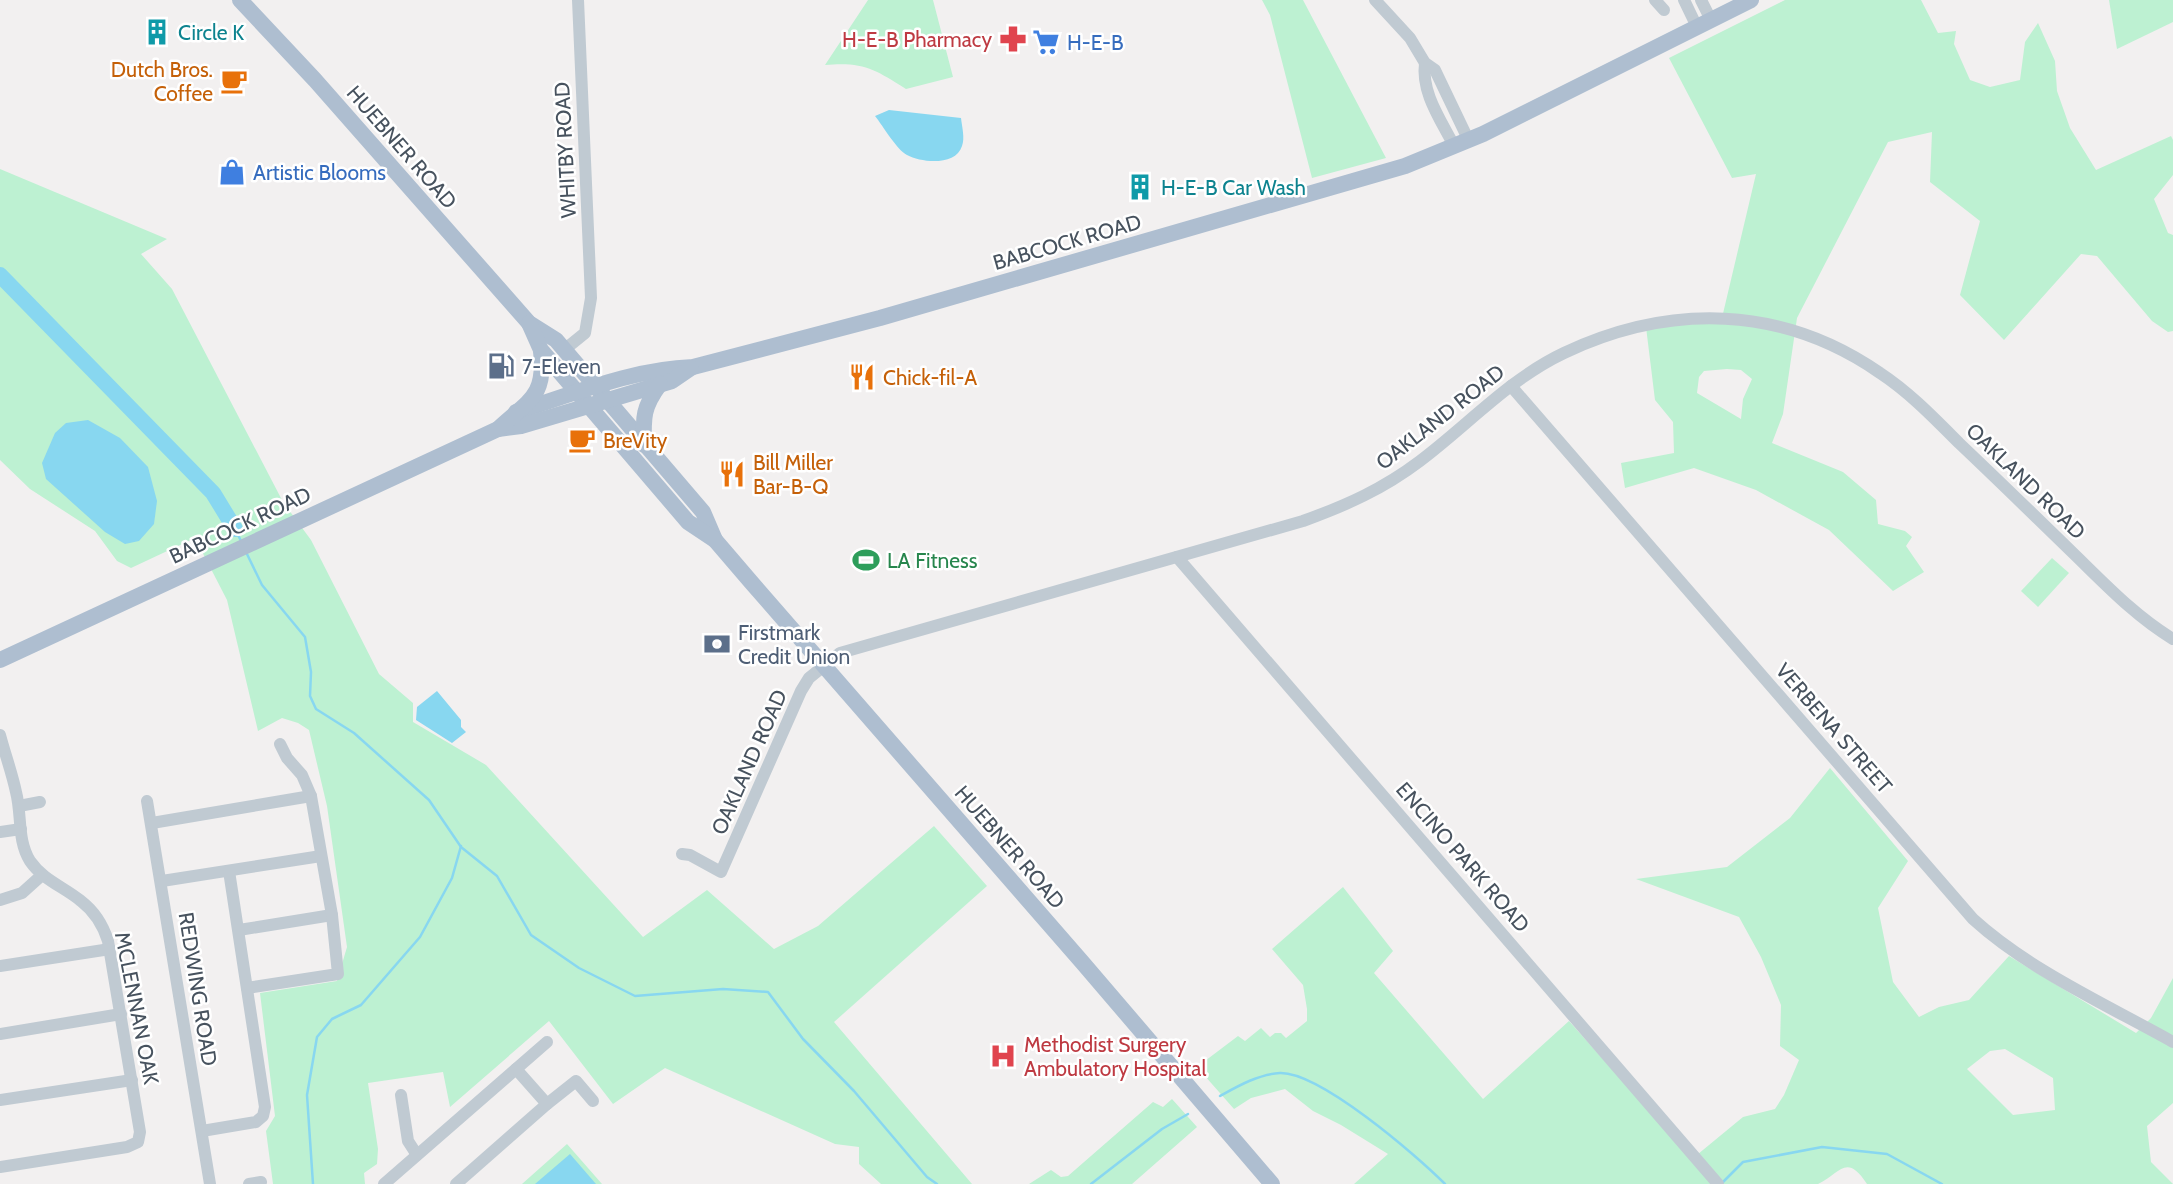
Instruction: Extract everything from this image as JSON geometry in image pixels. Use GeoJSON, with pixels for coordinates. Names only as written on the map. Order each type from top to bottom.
{"type":"FeatureCollection","features":[{"type":"Feature","properties":{"kind":"main road","name":"HUEBNER ROAD"},"geometry":{"type":"LineString","coordinates":[[240,0],[315,80],[529,323],[556,340],[703,512],[715,540]]}},
{"type":"Feature","properties":{"kind":"main road","name":"BABCOCK ROAD"},"geometry":{"type":"LineString","coordinates":[[0,660],[498,429],[521,426],[582,399],[668,368],[693,367],[880,318],[1405,166],[1461,143],[1604,75],[1751,0]]}},
{"type":"Feature","properties":{"kind":"main road","name":"HUEBNER ROAD"},"geometry":{"type":"LineString","coordinates":[[529,323],[541,351],[688,522],[715,540],[1272,1184]]}},
{"type":"Feature","properties":{"kind":"main road"},"geometry":{"type":"LineString","coordinates":[[516,412],[539,389],[543,370],[541,351]]}},
{"type":"Feature","properties":{"kind":"main road","name":"BABCOCK ROAD"},"geometry":{"type":"LineString","coordinates":[[600,393],[672,381],[693,367]]}},
{"type":"Feature","properties":{"kind":"main road"},"geometry":{"type":"LineString","coordinates":[[644,445],[644,410],[660,384]]}},
{"type":"Feature","properties":{"kind":"main road","name":"BABCOCK ROAD"},"geometry":{"type":"LineString","coordinates":[[498,429],[516,412],[582,399]]}},
{"type":"Feature","properties":{"kind":"street","name":"WHITBY ROAD"},"geometry":{"type":"LineString","coordinates":[[568,355],[595,331],[596,309],[592,298],[578,0]]}},
{"type":"Feature","properties":{"kind":"street"},"geometry":{"type":"LineString","coordinates":[[1375,0],[1410,38],[1425,63],[1435,71],[1461,143]]}},
{"type":"Feature","properties":{"kind":"street"},"geometry":{"type":"LineString","coordinates":[[1684,0],[1704,23]]}},
{"type":"Feature","properties":{"kind":"street"},"geometry":{"type":"LineString","coordinates":[[1701,0],[1704,23]]}},
{"type":"Feature","properties":{"kind":"street","name":"OAKLAND ROAD"},"geometry":{"type":"LineString","coordinates":[[716,870],[801,691],[809,678],[824,664],[845,650],[1303,521],[1336,509],[1376,491],[1422,460],[1511,386],[1544,364],[1586,343],[1636,326],[1664,321],[1726,318],[1783,327],[1816,338],[1881,373],[2132,610],[2173,639]]}},
{"type":"Feature","properties":{"kind":"street","name":"VERBENA STREET"},"geometry":{"type":"LineString","coordinates":[[1511,386],[1973,919],[1992,936],[2031,962],[2173,1042]]}},
{"type":"Feature","properties":{"kind":"street","name":"ENCINO PARK ROAD"},"geometry":{"type":"LineString","coordinates":[[1177,557],[1718,1184]]}},
{"type":"Feature","properties":{"kind":"street","name":"MCLENNAN OAK"},"geometry":{"type":"LineString","coordinates":[[0,735],[19,806],[24,850],[43,875],[89,908],[104,930],[110,949],[140,1132],[135,1145],[0,1167]]}},
{"type":"Feature","properties":{"kind":"street"},"geometry":{"type":"LineString","coordinates":[[247,988],[338,974],[332,915],[311,796],[302,775],[279,744]]}},
{"type":"Feature","properties":{"kind":"street"},"geometry":{"type":"LineString","coordinates":[[152,822],[311,796]]}},
{"type":"Feature","properties":{"kind":"street","name":"REDWING ROAD"},"geometry":{"type":"LineString","coordinates":[[147,801],[210,1184]]}},
{"type":"Feature","properties":{"kind":"street"},"geometry":{"type":"LineString","coordinates":[[19,806],[40,802]]}},
{"type":"Feature","properties":{"kind":"street"},"geometry":{"type":"LineString","coordinates":[[0,832],[20,829]]}},
{"type":"Feature","properties":{"kind":"street"},"geometry":{"type":"LineString","coordinates":[[162,881],[321,856]]}},
{"type":"Feature","properties":{"kind":"street"},"geometry":{"type":"LineString","coordinates":[[202,1131],[256,1122],[263,1116],[265,1107],[229,871]]}},
{"type":"Feature","properties":{"kind":"street"},"geometry":{"type":"LineString","coordinates":[[0,900],[22,893],[43,875]]}},
{"type":"Feature","properties":{"kind":"street"},"geometry":{"type":"LineString","coordinates":[[239,930],[332,915]]}},
{"type":"Feature","properties":{"kind":"street"},"geometry":{"type":"LineString","coordinates":[[0,966],[110,949]]}},
{"type":"Feature","properties":{"kind":"street"},"geometry":{"type":"LineString","coordinates":[[0,1034],[121,1014]]}},
{"type":"Feature","properties":{"kind":"street"},"geometry":{"type":"LineString","coordinates":[[384,1184],[547,1042]]}},
{"type":"Feature","properties":{"kind":"street"},"geometry":{"type":"LineString","coordinates":[[516,1069],[547,1104]]}},
{"type":"Feature","properties":{"kind":"street"},"geometry":{"type":"LineString","coordinates":[[0,1100],[132,1080]]}},
{"type":"Feature","properties":{"kind":"street"},"geometry":{"type":"LineString","coordinates":[[456,1184],[576,1081],[593,1101]]}},
{"type":"Feature","properties":{"kind":"street"},"geometry":{"type":"LineString","coordinates":[[401,1095],[408,1141],[417,1155]]}},
{"type":"Feature","properties":{"kind":"green space"},"geometry":{"type":"Polygon","coordinates":[[[868,0],[933,0],[953,77],[906,89],[868,68],[825,65],[868,0]]]}},
{"type":"Feature","properties":{"kind":"green space"},"geometry":{"type":"Polygon","coordinates":[[[1262,0],[1303,0],[1386,158],[1312,178],[1270,15],[1262,0]]]}},
{"type":"Feature","properties":{"kind":"green space"},"geometry":{"type":"Polygon","coordinates":[[[1785,0],[1921,0],[1938,33],[1956,31],[1954,44],[1970,80],[1990,87],[2020,80],[2025,42],[2038,23],[2055,61],[2057,91],[2070,128],[2096,170],[2171,136],[2173,140],[2173,175],[2154,199],[2168,233],[2173,235],[2173,331],[2168,332],[2152,321],[2097,256],[2081,254],[2004,340],[1960,295],[1980,221],[1930,182],[1932,132],[1888,142],[1797,318],[1783,414],[1772,443],[1843,472],[1876,500],[1878,524],[1905,531],[1912,537],[1906,546],[1924,572],[1893,591],[1829,530],[1756,490],[1694,468],[1625,488],[1621,463],[1674,453],[1673,422],[1655,400],[1646,327],[1721,322],[1756,174],[1732,178],[1669,58],[1785,0]],[[1741,370],[1704,371],[1699,377],[1697,393],[1741,419],[1743,399],[1752,379],[1741,370]]]}},
{"type":"Feature","properties":{"kind":"green space"},"geometry":{"type":"Polygon","coordinates":[[[2109,0],[2173,0],[2173,22],[2117,49],[2109,0]]]}},
{"type":"Feature","properties":{"kind":"green space"},"geometry":{"type":"Polygon","coordinates":[[[0,169],[167,239],[141,254],[172,289],[283,502],[311,540],[379,674],[413,703],[413,722],[486,765],[643,937],[707,890],[774,949],[818,926],[934,826],[987,886],[834,1022],[972,1184],[881,1184],[859,1164],[859,1147],[835,1144],[665,1068],[613,1104],[549,1021],[450,1107],[443,1072],[368,1083],[378,1149],[377,1164],[364,1173],[365,1184],[273,1184],[266,1131],[275,1116],[260,993],[337,981],[347,947],[327,806],[309,730],[282,718],[258,731],[227,600],[195,538],[131,568],[117,561],[95,531],[30,489],[0,460],[0,169]]]}},
{"type":"Feature","properties":{"kind":"green space"},"geometry":{"type":"Polygon","coordinates":[[[2052,558],[2069,573],[2038,607],[2021,591],[2052,558]]]}},
{"type":"Feature","properties":{"kind":"green space"},"geometry":{"type":"Polygon","coordinates":[[[1830,768],[1908,861],[1878,908],[1893,982],[1919,1017],[1939,1007],[1969,1000],[2009,956],[2136,1033],[2151,1018],[2173,978],[2173,1103],[2147,1126],[2151,1162],[2173,1184],[1867,1184],[1860,1174],[1848,1167],[1818,1184],[1354,1184],[1388,1154],[1313,1111],[1285,1089],[1251,1098],[1234,1109],[1197,1067],[1238,1036],[1245,1041],[1261,1028],[1270,1037],[1281,1033],[1286,1038],[1307,1021],[1303,985],[1272,949],[1343,887],[1393,951],[1374,973],[1483,1099],[1569,1021],[1692,1159],[1743,1117],[1775,1109],[1799,1060],[1780,1046],[1781,1005],[1761,957],[1739,917],[1636,879],[1727,867],[1790,818],[1830,768]],[[2005,1049],[1990,1051],[1967,1069],[2013,1115],[2055,1110],[2053,1078],[2005,1049]]]}},
{"type":"Feature","properties":{"kind":"green space"},"geometry":{"type":"Polygon","coordinates":[[[1172,1099],[1197,1127],[1132,1184],[1029,1184],[1051,1170],[1061,1177],[1068,1176],[1153,1102],[1163,1107],[1172,1099]]]}},
{"type":"Feature","properties":{"kind":"green space"},"geometry":{"type":"Polygon","coordinates":[[[567,1144],[602,1184],[522,1184],[567,1144]]]}},
{"type":"Feature","properties":{"kind":"water"},"geometry":{"type":"Polygon","coordinates":[[[889,110],[961,118],[963,140],[959,152],[946,160],[938,161],[921,160],[907,155],[875,116],[889,110]]]}},
{"type":"Feature","properties":{"kind":"water"},"geometry":{"type":"Polygon","coordinates":[[[88,420],[120,438],[148,467],[157,501],[154,524],[139,541],[125,544],[105,532],[46,479],[42,463],[55,433],[66,423],[88,420]]]}},
{"type":"Feature","properties":{"kind":"water"},"geometry":{"type":"Polygon","coordinates":[[[437,691],[461,720],[461,727],[466,732],[452,743],[416,720],[417,707],[437,691]]]}},
{"type":"Feature","properties":{"kind":"water"},"geometry":{"type":"Polygon","coordinates":[[[570,1154],[596,1184],[535,1184],[570,1154]]]}},
{"type":"Feature","properties":{"kind":"waterway"},"geometry":{"type":"LineString","coordinates":[[0,275],[213,493],[235,529]]}},
{"type":"Feature","properties":{"kind":"waterway"},"geometry":{"type":"LineString","coordinates":[[235,529],[242,543]]}},
{"type":"Feature","properties":{"kind":"waterway"},"geometry":{"type":"LineString","coordinates":[[246,552],[262,585],[305,637],[311,672],[310,696],[316,709],[354,733],[429,800],[461,847],[497,876],[531,935],[579,968],[635,996],[723,989],[768,992],[803,1039],[854,1091],[927,1177],[937,1184]]}},
{"type":"Feature","properties":{"kind":"waterway"},"geometry":{"type":"LineString","coordinates":[[313,1184],[307,1095],[317,1037],[332,1019],[361,1005],[420,937],[452,878],[461,846]]}},
{"type":"Feature","properties":{"kind":"waterway"},"geometry":{"type":"LineString","coordinates":[[1220,1096],[1264,1076],[1280,1073],[1297,1076],[1319,1086],[1367,1117],[1445,1184]]}},
{"type":"Feature","properties":{"kind":"waterway"},"geometry":{"type":"LineString","coordinates":[[1091,1184],[1162,1129],[1188,1114]]}},
{"type":"Feature","properties":{"kind":"waterway"},"geometry":{"type":"LineString","coordinates":[[1723,1182],[1743,1162],[1822,1147],[1887,1154],[1942,1184]]}},
{"type":"Feature","properties":{"kind":"place","name":"Circle K"},"geometry":{"type":"Point","coordinates":[157,32]}},
{"type":"Feature","properties":{"kind":"place","name":"H-E-B Pharmacy"},"geometry":{"type":"Point","coordinates":[1013,39]}},
{"type":"Feature","properties":{"kind":"place","name":"H-E-B"},"geometry":{"type":"Point","coordinates":[1046,42]}},
{"type":"Feature","properties":{"kind":"place","name":"Dutch Bros. Coffee"},"geometry":{"type":"Point","coordinates":[234,81]}},
{"type":"Feature","properties":{"kind":"place","name":"Artistic Blooms"},"geometry":{"type":"Point","coordinates":[232,172]}},
{"type":"Feature","properties":{"kind":"place","name":"H-E-B Car Wash"},"geometry":{"type":"Point","coordinates":[1140,187]}},
{"type":"Feature","properties":{"kind":"place","name":"7-Eleven"},"geometry":{"type":"Point","coordinates":[501,366]}},
{"type":"Feature","properties":{"kind":"place","name":"Chick-fil-A"},"geometry":{"type":"Point","coordinates":[862,377]}},
{"type":"Feature","properties":{"kind":"place","name":"BreVity"},"geometry":{"type":"Point","coordinates":[582,440]}},
{"type":"Feature","properties":{"kind":"place","name":"Bill Miller Bar-B-Q"},"geometry":{"type":"Point","coordinates":[732,474]}},
{"type":"Feature","properties":{"kind":"place","name":"LA Fitness"},"geometry":{"type":"Point","coordinates":[866,560]}},
{"type":"Feature","properties":{"kind":"place","name":"Firstmark Credit Union"},"geometry":{"type":"Point","coordinates":[717,644]}},
{"type":"Feature","properties":{"kind":"place","name":"Methodist Surgery Ambulatory Hospital"},"geometry":{"type":"Point","coordinates":[1003,1056]}}]}
